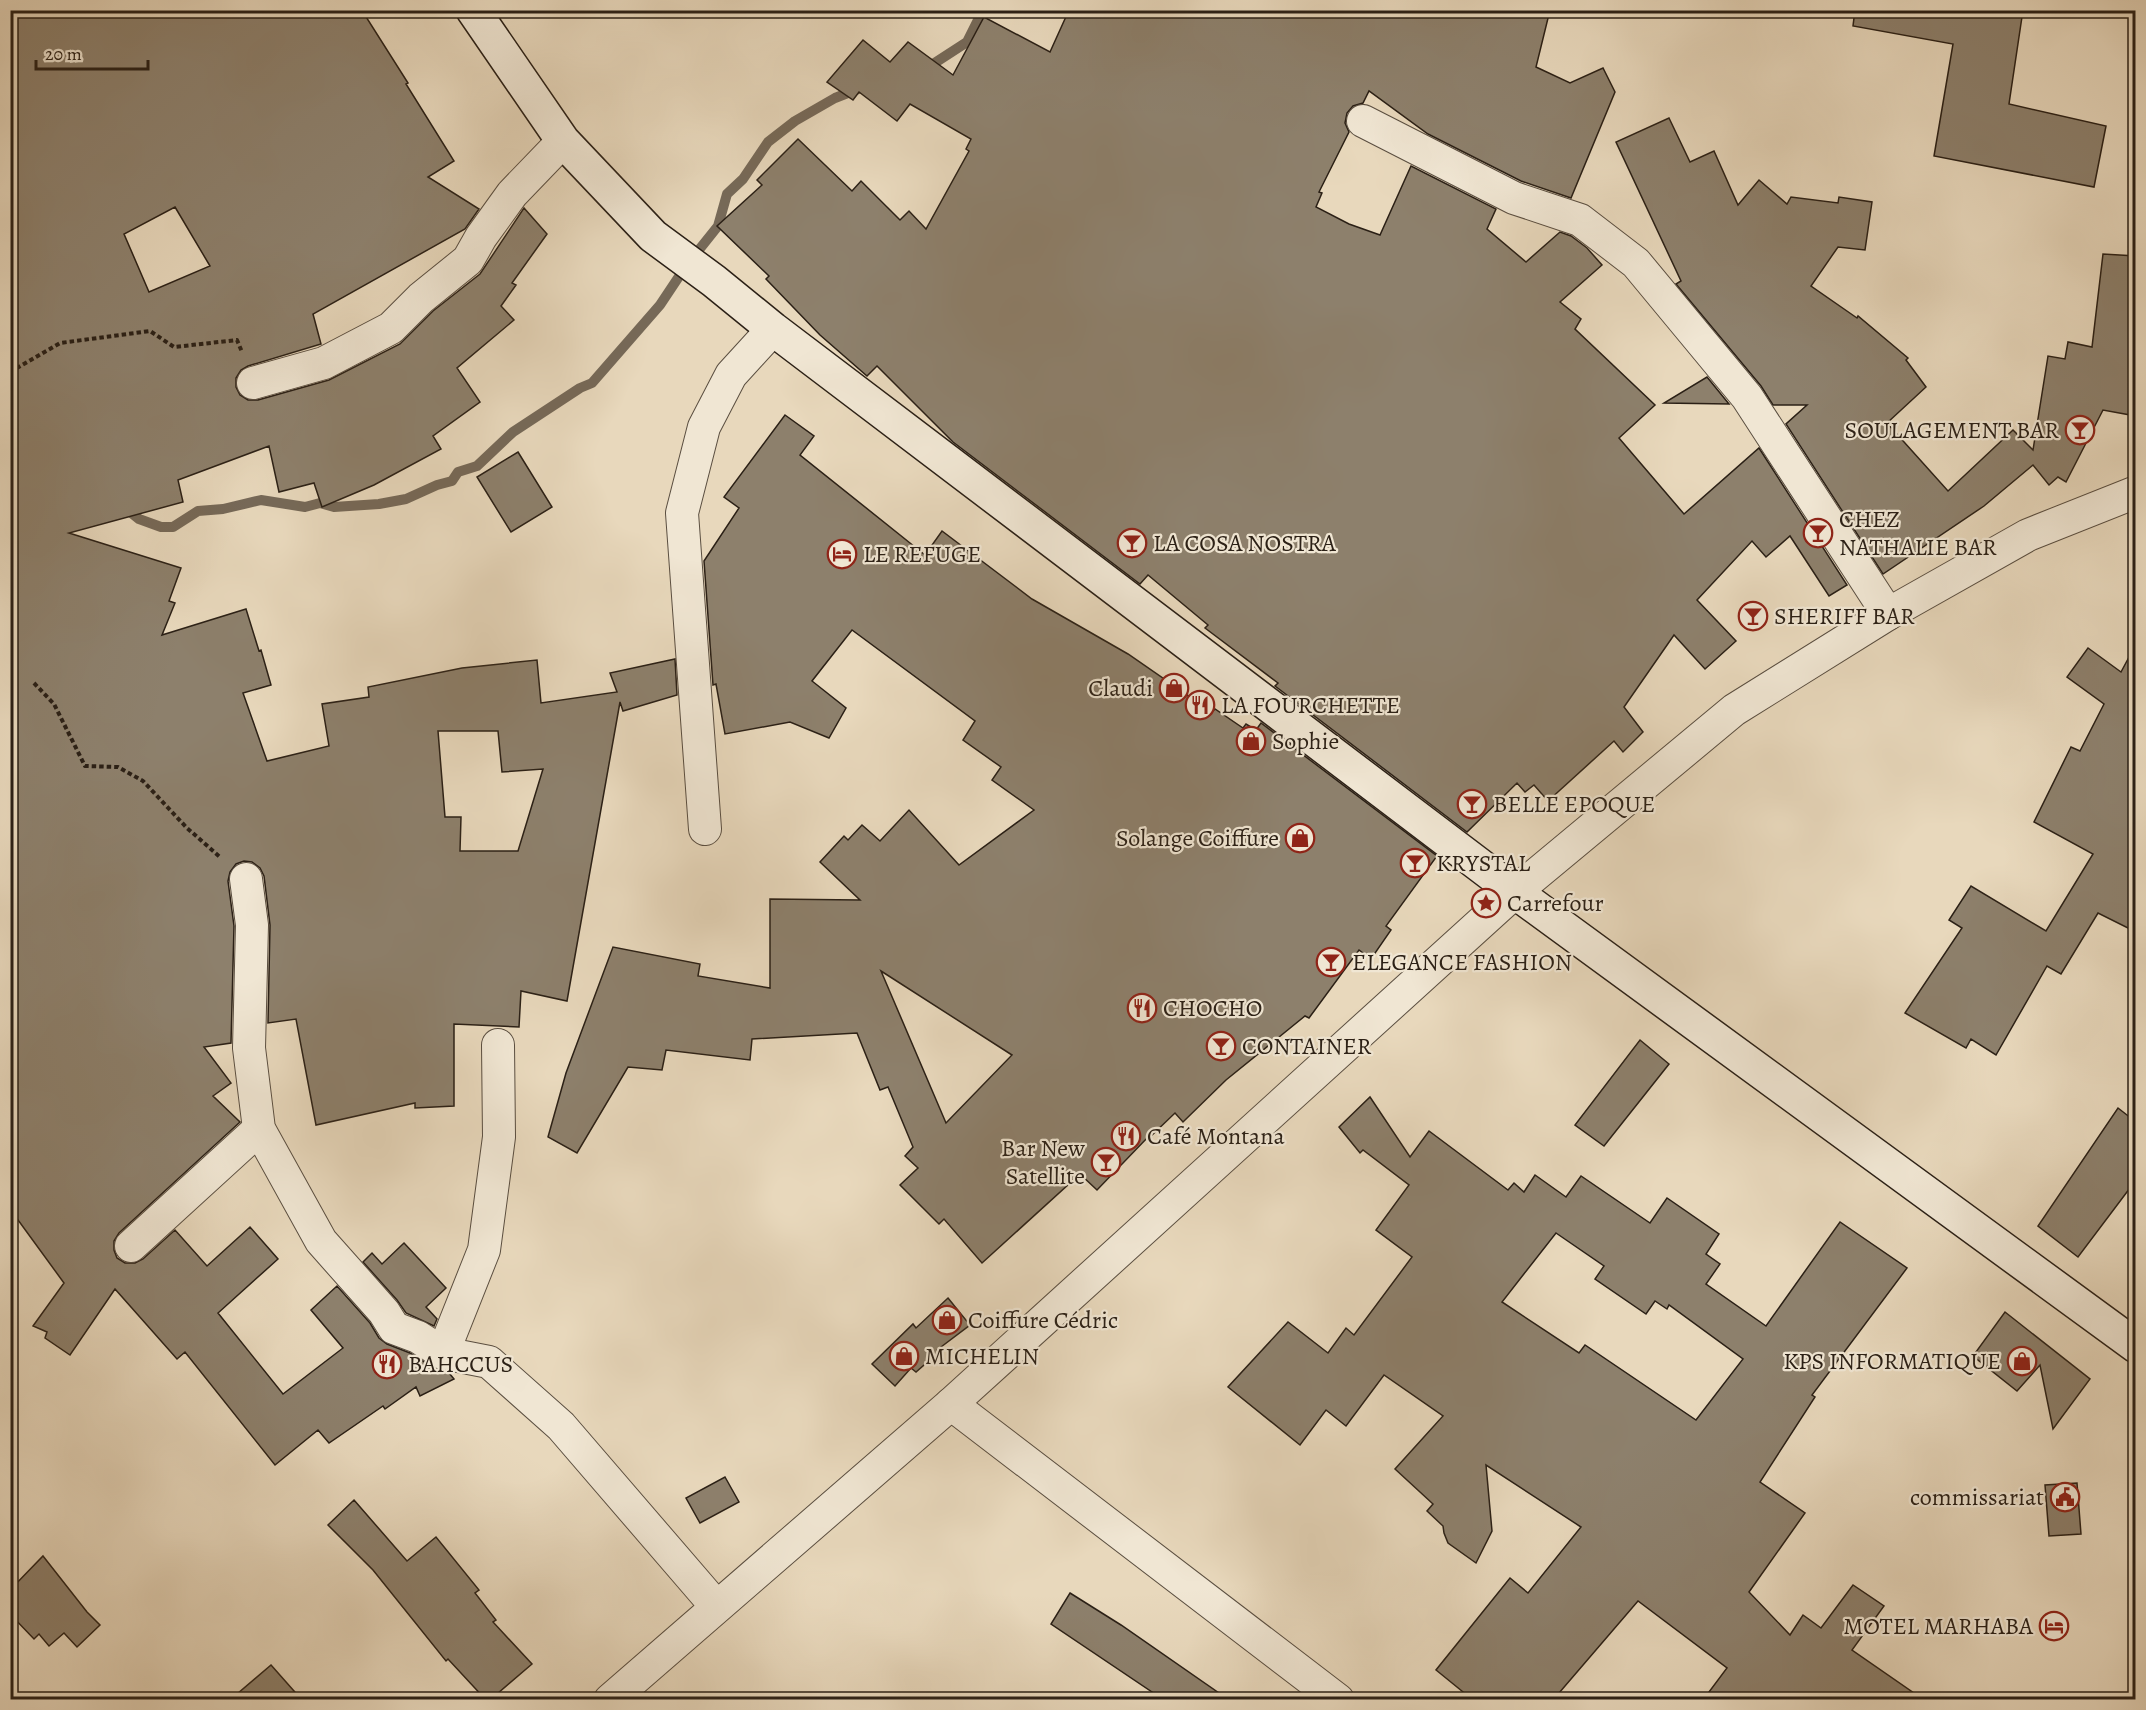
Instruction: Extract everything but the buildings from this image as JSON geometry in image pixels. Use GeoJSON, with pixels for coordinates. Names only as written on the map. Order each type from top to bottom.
{"type":"FeatureCollection","features":[{"type":"Feature","properties":{"kind":"street"},"geometry":{"type":"LineString","coordinates":[[473,10],[563,141],[654,236],[773,329],[1515,892],[2136,1346]]}},
{"type":"Feature","properties":{"kind":"street"},"geometry":{"type":"LineString","coordinates":[[1363,121],[1514,198],[1580,220],[1636,262],[1747,397],[1888,614]]}},
{"type":"Feature","properties":{"kind":"street"},"geometry":{"type":"LineString","coordinates":[[253,383],[324,363],[391,328],[421,298],[468,260],[481,237],[512,194],[563,141]]}},
{"type":"Feature","properties":{"kind":"street"},"geometry":{"type":"LineString","coordinates":[[705,829],[682,513],[704,427],[731,375],[773,329]]}},
{"type":"Feature","properties":{"kind":"street"},"geometry":{"type":"LineString","coordinates":[[610,1700],[951,1404],[1515,892],[1734,710],[1888,614],[2028,535],[2136,492]]}},
{"type":"Feature","properties":{"kind":"street"},"geometry":{"type":"LineString","coordinates":[[246,879],[252,925],[249,1048],[259,1129],[321,1241],[384,1312],[394,1328],[418,1337],[443,1353],[489,1362],[561,1426],[716,1606]]}},
{"type":"Feature","properties":{"kind":"street"},"geometry":{"type":"LineString","coordinates":[[443,1353],[484,1250],[499,1137],[498,1045]]}},
{"type":"Feature","properties":{"kind":"street"},"geometry":{"type":"LineString","coordinates":[[131,1246],[259,1129]]}},
{"type":"Feature","properties":{"kind":"street"},"geometry":{"type":"LineString","coordinates":[[951,1404],[1338,1700]]}},
{"type":"Feature","properties":{"kind":"path"},"geometry":{"type":"LineString","coordinates":[[10,372],[60,343],[150,331],[174,346],[237,340],[253,383]]}},
{"type":"Feature","properties":{"kind":"path"},"geometry":{"type":"LineString","coordinates":[[34,683],[54,704],[85,766],[118,767],[143,781],[187,828],[246,879]]}},
{"type":"Feature","properties":{"kind":"waterway"},"geometry":{"type":"LineString","coordinates":[[924,68],[967,42],[983,10]]}},
{"type":"Feature","properties":{"kind":"waterway"},"geometry":{"type":"LineString","coordinates":[[123,506],[139,519],[161,527],[173,527],[198,511],[223,509],[261,500],[305,507],[320,503],[334,507],[379,504],[406,499],[452,481],[458,472],[477,466],[513,432],[580,388],[592,383],[660,305],[686,266],[718,226],[727,194],[743,179],[768,142],[795,121],[835,98],[858,89]]}},
{"type":"Feature","properties":{"kind":"place","name":"SOULAGEMENT BAR"},"geometry":{"type":"Point","coordinates":[2080,430]}},
{"type":"Feature","properties":{"kind":"place","name":"CHEZ NATHALIE BAR"},"geometry":{"type":"Point","coordinates":[1818,533]}},
{"type":"Feature","properties":{"kind":"place","name":"LA COSA NOSTRA"},"geometry":{"type":"Point","coordinates":[1132,543]}},
{"type":"Feature","properties":{"kind":"place","name":"LE REFUGE"},"geometry":{"type":"Point","coordinates":[842,554]}},
{"type":"Feature","properties":{"kind":"place","name":"SHERIFF BAR"},"geometry":{"type":"Point","coordinates":[1753,616]}},
{"type":"Feature","properties":{"kind":"place","name":"Claudi"},"geometry":{"type":"Point","coordinates":[1174,688]}},
{"type":"Feature","properties":{"kind":"place","name":"LA FOURCHETTE"},"geometry":{"type":"Point","coordinates":[1200,705]}},
{"type":"Feature","properties":{"kind":"place","name":"Sophie"},"geometry":{"type":"Point","coordinates":[1251,741]}},
{"type":"Feature","properties":{"kind":"place","name":"BELLE EPOQUE"},"geometry":{"type":"Point","coordinates":[1472,804]}},
{"type":"Feature","properties":{"kind":"place","name":"Solange Coiffure"},"geometry":{"type":"Point","coordinates":[1300,838]}},
{"type":"Feature","properties":{"kind":"place","name":"KRYSTAL"},"geometry":{"type":"Point","coordinates":[1415,863]}},
{"type":"Feature","properties":{"kind":"place","name":"Carrefour"},"geometry":{"type":"Point","coordinates":[1486,903]}},
{"type":"Feature","properties":{"kind":"place","name":"ELEGANCE FASHION"},"geometry":{"type":"Point","coordinates":[1331,962]}},
{"type":"Feature","properties":{"kind":"place","name":"CHOCHO"},"geometry":{"type":"Point","coordinates":[1142,1008]}},
{"type":"Feature","properties":{"kind":"place","name":"CONTAINER"},"geometry":{"type":"Point","coordinates":[1221,1046]}},
{"type":"Feature","properties":{"kind":"place","name":"Café Montana"},"geometry":{"type":"Point","coordinates":[1126,1136]}},
{"type":"Feature","properties":{"kind":"place","name":"Bar New Satellite"},"geometry":{"type":"Point","coordinates":[1106,1162]}},
{"type":"Feature","properties":{"kind":"place","name":"Coiffure Cédric"},"geometry":{"type":"Point","coordinates":[947,1320]}},
{"type":"Feature","properties":{"kind":"place","name":"MICHELIN"},"geometry":{"type":"Point","coordinates":[904,1356]}},
{"type":"Feature","properties":{"kind":"place","name":"KPS INFORMATIQUE"},"geometry":{"type":"Point","coordinates":[2022,1361]}},
{"type":"Feature","properties":{"kind":"place","name":"BAHCCUS"},"geometry":{"type":"Point","coordinates":[387,1364]}},
{"type":"Feature","properties":{"kind":"place","name":"commissariat"},"geometry":{"type":"Point","coordinates":[2065,1497]}},
{"type":"Feature","properties":{"kind":"place","name":"MOTEL MARHABA"},"geometry":{"type":"Point","coordinates":[2054,1626]}}]}
